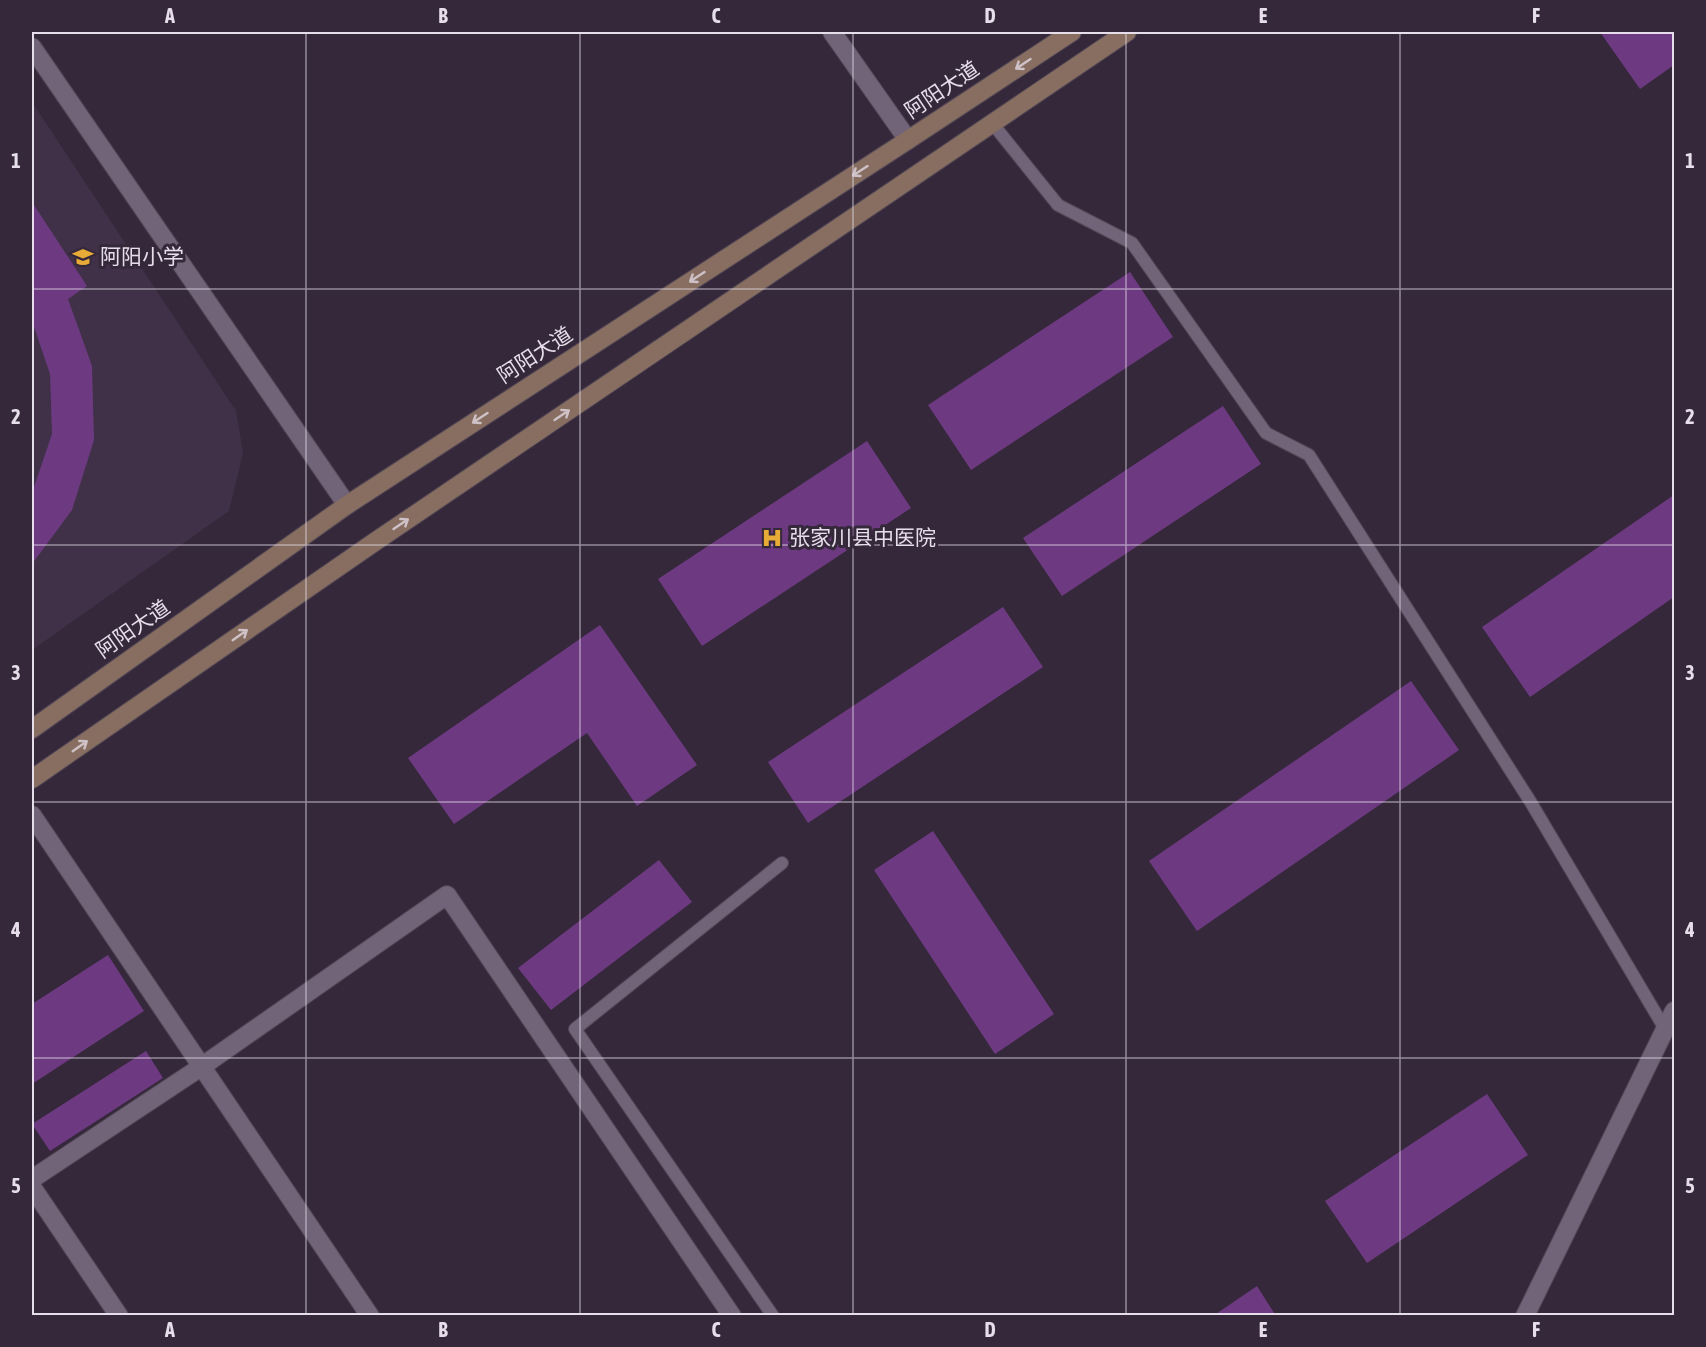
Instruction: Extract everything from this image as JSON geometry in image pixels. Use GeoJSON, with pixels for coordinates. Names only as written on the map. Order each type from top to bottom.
{"type":"FeatureCollection","features":[{"type":"Feature","properties":{"kind":"main road","name":"阿阳大道"},"geometry":{"type":"LineString","coordinates":[[32,729],[347,505],[1072,32]]}},
{"type":"Feature","properties":{"kind":"main road"},"geometry":{"type":"LineString","coordinates":[[32,779],[406,521],[1127,32]]}},
{"type":"Feature","properties":{"kind":"street"},"geometry":{"type":"LineString","coordinates":[[832,32],[908,140]]}},
{"type":"Feature","properties":{"kind":"street"},"geometry":{"type":"LineString","coordinates":[[32,46],[347,505]]}},
{"type":"Feature","properties":{"kind":"street"},"geometry":{"type":"LineString","coordinates":[[32,815],[370,1316]]}},
{"type":"Feature","properties":{"kind":"street"},"geometry":{"type":"LineString","coordinates":[[32,1179],[201,1067],[447,895],[732,1316]]}},
{"type":"Feature","properties":{"kind":"street"},"geometry":{"type":"LineString","coordinates":[[1526,1316],[1674,1011]]}},
{"type":"Feature","properties":{"kind":"street"},"geometry":{"type":"LineString","coordinates":[[32,1187],[119,1316]]}},
{"type":"Feature","properties":{"kind":"lane"},"geometry":{"type":"LineString","coordinates":[[992,123],[1058,206],[1132,243],[1266,433],[1309,455],[1530,801],[1665,1029]]}},
{"type":"Feature","properties":{"kind":"lane"},"geometry":{"type":"LineString","coordinates":[[773,1316],[575,1029],[782,863]]}},
{"type":"Feature","properties":{"kind":"shaded area","name":"阿阳小学"},"geometry":{"type":"Polygon","coordinates":[[[32,102],[236,411],[243,453],[229,511],[32,650],[32,102]]]}},
{"type":"Feature","properties":{"kind":"building"},"geometry":{"type":"Polygon","coordinates":[[[1600,32],[1674,32],[1674,65],[1640,89],[1600,32]]]}},
{"type":"Feature","properties":{"kind":"building"},"geometry":{"type":"Polygon","coordinates":[[[32,202],[87,286],[68,299],[92,366],[94,440],[72,510],[32,564],[32,493],[52,434],[50,374],[32,321],[32,202]]]}},
{"type":"Feature","properties":{"kind":"building"},"geometry":{"type":"Polygon","coordinates":[[[1130,272],[1173,337],[971,470],[928,405],[1130,272]]]}},
{"type":"Feature","properties":{"kind":"building"},"geometry":{"type":"Polygon","coordinates":[[[1223,406],[1261,464],[1062,596],[1023,538],[1223,406]]]}},
{"type":"Feature","properties":{"kind":"building"},"geometry":{"type":"Polygon","coordinates":[[[867,441],[911,508],[702,646],[658,579],[867,441]]]}},
{"type":"Feature","properties":{"kind":"building"},"geometry":{"type":"Polygon","coordinates":[[[1674,495],[1674,597],[1530,697],[1482,627],[1674,495]]]}},
{"type":"Feature","properties":{"kind":"building"},"geometry":{"type":"Polygon","coordinates":[[[1003,607],[1043,667],[808,823],[768,762],[1003,607]]]}},
{"type":"Feature","properties":{"kind":"building"},"geometry":{"type":"Polygon","coordinates":[[[600,625],[697,765],[637,806],[587,733],[454,824],[408,758],[600,625]]]}},
{"type":"Feature","properties":{"kind":"building"},"geometry":{"type":"Polygon","coordinates":[[[1411,681],[1459,750],[1197,931],[1149,861],[1411,681]]]}},
{"type":"Feature","properties":{"kind":"building"},"geometry":{"type":"Polygon","coordinates":[[[933,831],[1054,1014],[995,1054],[874,870],[933,831]]]}},
{"type":"Feature","properties":{"kind":"building"},"geometry":{"type":"Polygon","coordinates":[[[659,860],[692,902],[551,1010],[518,968],[659,860]]]}},
{"type":"Feature","properties":{"kind":"building"},"geometry":{"type":"Polygon","coordinates":[[[108,955],[144,1011],[32,1084],[32,1004],[108,955]]]}},
{"type":"Feature","properties":{"kind":"building"},"geometry":{"type":"Polygon","coordinates":[[[146,1051],[163,1078],[50,1151],[32,1124],[146,1051]]]}},
{"type":"Feature","properties":{"kind":"building"},"geometry":{"type":"Polygon","coordinates":[[[1487,1094],[1528,1155],[1367,1263],[1325,1201],[1487,1094]]]}},
{"type":"Feature","properties":{"kind":"building"},"geometry":{"type":"Polygon","coordinates":[[[1257,1286],[1276,1316],[1213,1316],[1257,1286]]]}},
{"type":"Feature","properties":{"kind":"place","name":"阿阳小学"},"geometry":{"type":"Point","coordinates":[83,257]}},
{"type":"Feature","properties":{"kind":"place","name":"张家川县中医院"},"geometry":{"type":"Point","coordinates":[772,538]}}]}
